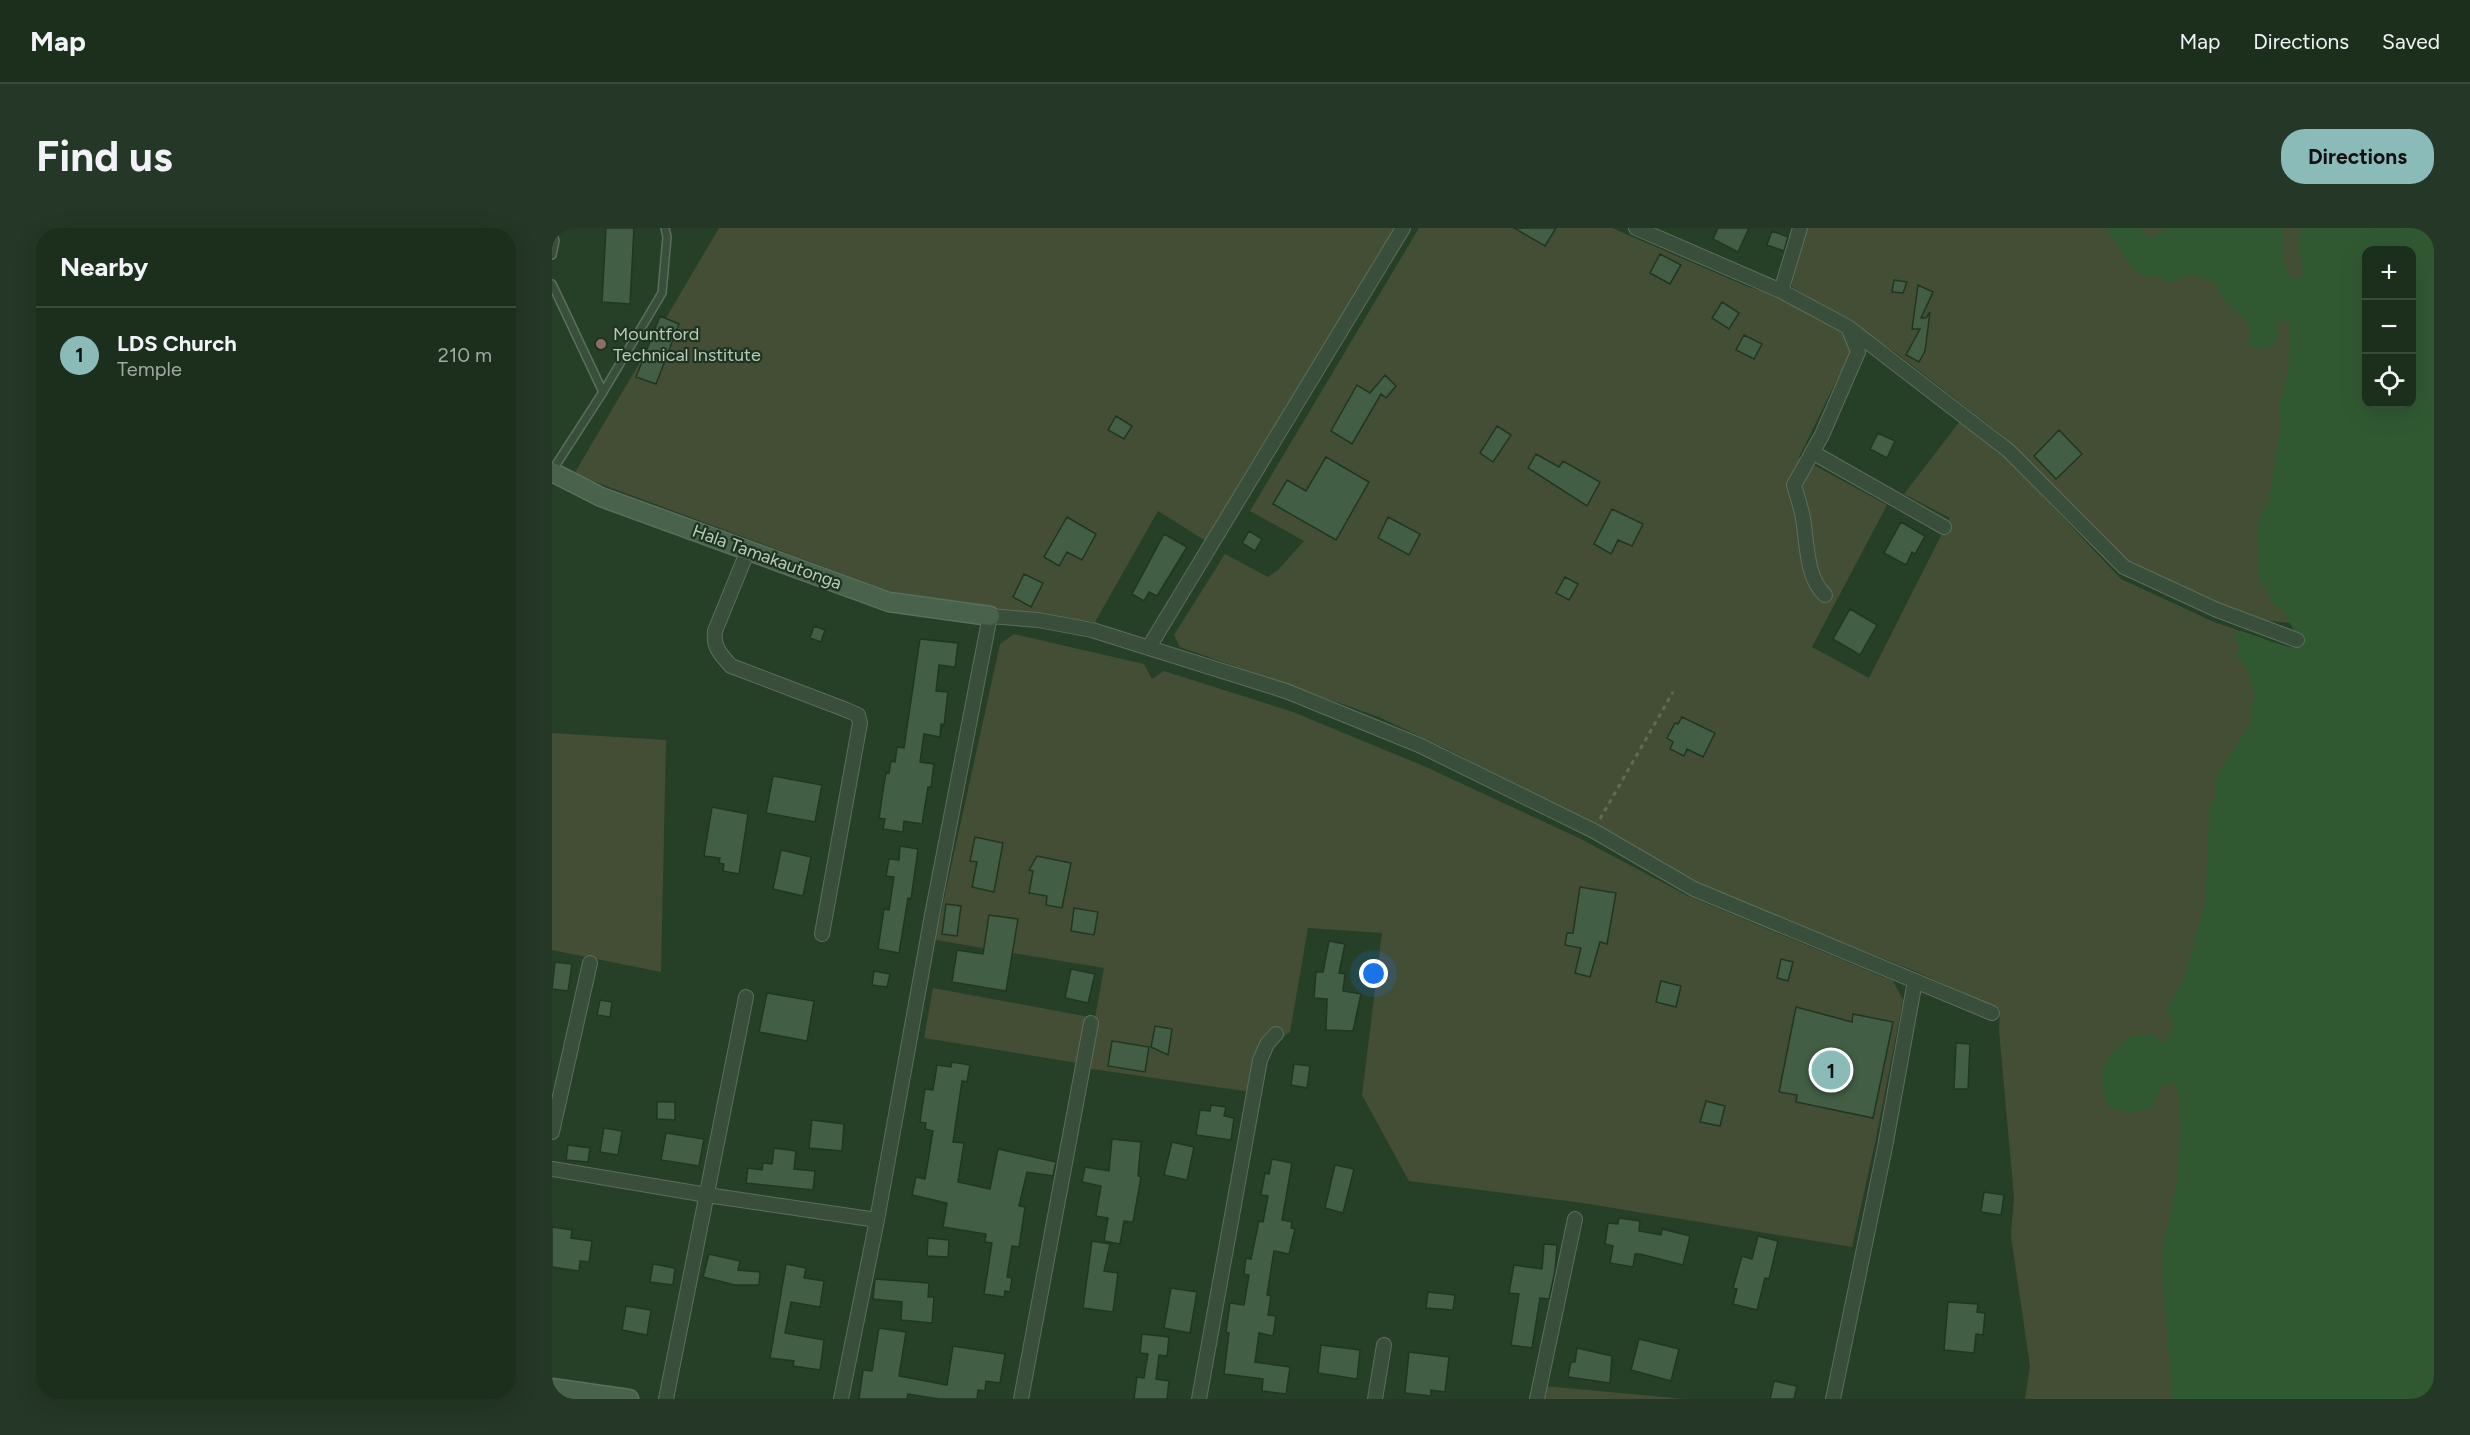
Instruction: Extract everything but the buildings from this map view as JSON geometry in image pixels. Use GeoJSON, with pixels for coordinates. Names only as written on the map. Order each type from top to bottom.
{"type":"FeatureCollection","features":[{"type":"Feature","properties":{"kind":"street"},"geometry":{"type":"LineString","coordinates":[[1149,647],[1403,228]]}},
{"type":"Feature","properties":{"kind":"street"},"geometry":{"type":"LineString","coordinates":[[1636,228],[1781,291],[1848,327],[2009,451],[2124,567],[2217,610],[2297,640]]}},
{"type":"Feature","properties":{"kind":"street"},"geometry":{"type":"LineString","coordinates":[[1781,291],[1800,228]]}},
{"type":"Feature","properties":{"kind":"street"},"geometry":{"type":"LineString","coordinates":[[1826,595],[1819,589],[1808,558],[1802,516],[1794,485],[1847,381],[1858,352],[1848,327]]}},
{"type":"Feature","properties":{"kind":"street"},"geometry":{"type":"LineString","coordinates":[[1812,452],[1944,527]]}},
{"type":"Feature","properties":{"kind":"street","name":"Hala Tamakautonga"},"geometry":{"type":"LineString","coordinates":[[552,471],[601,497],[889,602],[990,616]]}},
{"type":"Feature","properties":{"kind":"street"},"geometry":{"type":"LineString","coordinates":[[748,550],[715,631],[714,643],[719,653],[731,666],[858,715],[860,723],[822,934]]}},
{"type":"Feature","properties":{"kind":"street"},"geometry":{"type":"LineString","coordinates":[[841,1399],[878,1220],[932,915],[990,616],[1038,620],[1092,630],[1286,691],[1419,745],[1594,831],[1694,889],[1992,1013]]}},
{"type":"Feature","properties":{"kind":"street"},"geometry":{"type":"LineString","coordinates":[[552,1132],[590,963]]}},
{"type":"Feature","properties":{"kind":"street"},"geometry":{"type":"LineString","coordinates":[[1833,1399],[1885,1147],[1915,981]]}},
{"type":"Feature","properties":{"kind":"street"},"geometry":{"type":"LineString","coordinates":[[666,1399],[746,996]]}},
{"type":"Feature","properties":{"kind":"street"},"geometry":{"type":"LineString","coordinates":[[1021,1399],[1090,1023]]}},
{"type":"Feature","properties":{"kind":"street"},"geometry":{"type":"LineString","coordinates":[[1199,1399],[1260,1060],[1267,1044],[1276,1034]]}},
{"type":"Feature","properties":{"kind":"street"},"geometry":{"type":"LineString","coordinates":[[552,1169],[878,1220]]}},
{"type":"Feature","properties":{"kind":"street"},"geometry":{"type":"LineString","coordinates":[[1537,1399],[1575,1219]]}},
{"type":"Feature","properties":{"kind":"street"},"geometry":{"type":"LineString","coordinates":[[1374,1399],[1384,1345]]}},
{"type":"Feature","properties":{"kind":"street"},"geometry":{"type":"LineString","coordinates":[[552,1388],[629,1399]]}},
{"type":"Feature","properties":{"kind":"lane"},"geometry":{"type":"LineString","coordinates":[[552,471],[603,392],[662,293],[667,237],[665,228]]}},
{"type":"Feature","properties":{"kind":"lane"},"geometry":{"type":"LineString","coordinates":[[552,231],[555,241],[552,255]]}},
{"type":"Feature","properties":{"kind":"lane"},"geometry":{"type":"LineString","coordinates":[[552,284],[603,392]]}},
{"type":"Feature","properties":{"kind":"path"},"geometry":{"type":"LineString","coordinates":[[1594,831],[1673,692]]}},
{"type":"Feature","properties":{"kind":"shaded area"},"geometry":{"type":"Polygon","coordinates":[[[719,228],[1396,228],[1209,543],[1158,511],[1095,622],[1000,610],[930,606],[574,474],[719,228]]]}},
{"type":"Feature","properties":{"kind":"shaded area"},"geometry":{"type":"Polygon","coordinates":[[[1419,228],[1612,228],[1746,286],[1777,296],[1845,331],[1851,351],[1799,457],[1887,505],[1812,647],[1869,678],[1950,518],[1904,494],[1960,421],[2006,457],[2121,579],[2214,622],[2241,631],[2278,661],[2234,1399],[2025,1399],[2030,1366],[2011,1236],[2014,1198],[1999,1030],[2000,1009],[1915,971],[1756,909],[1698,882],[1451,751],[1379,717],[1180,647],[1174,635],[1225,554],[1268,577],[1278,570],[1304,541],[1250,511],[1419,228]]]}},
{"type":"Feature","properties":{"kind":"shaded area"},"geometry":{"type":"Polygon","coordinates":[[[1804,228],[2369,228],[2366,246],[2362,246],[2362,274],[2310,613],[2291,623],[2252,619],[2125,563],[1998,432],[1895,352],[1792,287],[1791,277],[1804,228]]]}},
{"type":"Feature","properties":{"kind":"shaded area"},"geometry":{"type":"Polygon","coordinates":[[[2106,228],[2138,228],[2151,238],[2169,228],[2284,228],[2282,250],[2284,264],[2286,270],[2297,280],[2303,273],[2298,240],[2301,228],[2434,228],[2434,1399],[2172,1399],[2164,1292],[2164,1246],[2178,1175],[2181,1132],[2179,1098],[2175,1081],[2162,1086],[2151,1108],[2130,1113],[2109,1107],[2102,1078],[2107,1060],[2119,1044],[2136,1035],[2151,1034],[2164,1043],[2174,1026],[2167,1008],[2184,980],[2205,902],[2209,811],[2215,796],[2216,776],[2252,721],[2250,708],[2255,695],[2247,668],[2237,658],[2239,646],[2233,635],[2241,631],[2278,644],[2298,648],[2300,642],[2283,610],[2269,600],[2268,590],[2260,582],[2258,524],[2269,498],[2281,424],[2279,406],[2288,373],[2290,322],[2282,320],[2277,325],[2277,342],[2266,347],[2251,348],[2248,323],[2225,301],[2213,281],[2192,275],[2168,282],[2157,276],[2141,275],[2128,262],[2106,228]]]}},
{"type":"Feature","properties":{"kind":"shaded area"},"geometry":{"type":"Polygon","coordinates":[[[1014,634],[1144,664],[1152,679],[1164,671],[1293,712],[1426,767],[1579,838],[1688,896],[1893,981],[1903,1000],[1852,1247],[1583,1203],[1409,1181],[1362,1095],[1382,933],[1308,928],[1290,1032],[1270,1046],[1258,1093],[1092,1069],[1077,1063],[924,1038],[933,988],[1095,1018],[1104,968],[935,940],[1000,644],[1014,634]]]}},
{"type":"Feature","properties":{"kind":"shaded area"},"geometry":{"type":"Polygon","coordinates":[[[552,733],[666,740],[661,972],[552,950],[552,733]]]}},
{"type":"Feature","properties":{"kind":"shaded area"},"geometry":{"type":"Polygon","coordinates":[[[1545,1386],[1685,1399],[1543,1399],[1545,1386]]]}},
{"type":"Feature","properties":{"kind":"place","name":"Mountford Technical Institute"},"geometry":{"type":"Point","coordinates":[601,344]}},
{"type":"Feature","properties":{"kind":"place","name":"LDS Church"},"geometry":{"type":"Point","coordinates":[1831,1070]}}]}
